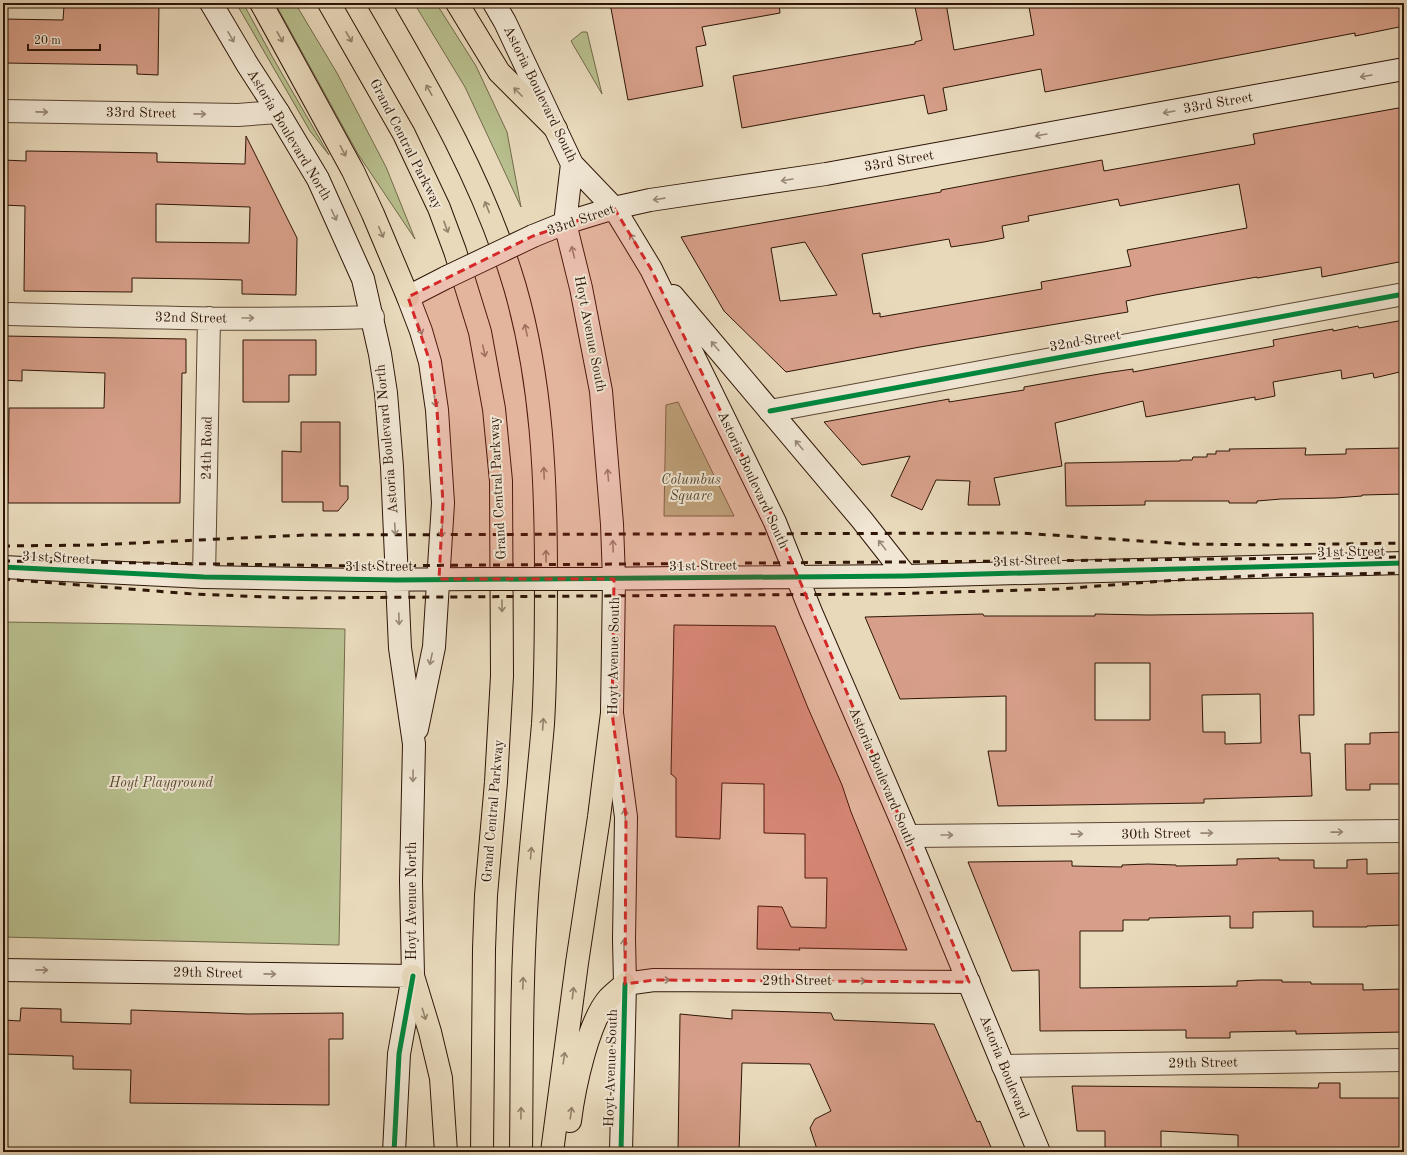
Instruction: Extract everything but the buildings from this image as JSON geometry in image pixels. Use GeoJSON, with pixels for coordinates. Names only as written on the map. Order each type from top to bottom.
{"type":"FeatureCollection","features":[{"type":"Feature","properties":{"kind":"highway"},"geometry":{"type":"LineString","coordinates":[[261,3],[353,171],[408,297]]}},
{"type":"Feature","properties":{"kind":"highway","name":"Grand Central Parkway"},"geometry":{"type":"LineString","coordinates":[[329,3],[404,134],[440,208],[480,332],[494,409],[501,481],[502,676],[496,782],[486,894],[482,1152]]}},
{"type":"Feature","properties":{"kind":"highway"},"geometry":{"type":"LineString","coordinates":[[379,3],[424,80],[457,142],[479,187],[497,233],[526,330],[540,420],[546,512],[546,651],[540,762],[527,897],[522,1016],[521,1152]]}},
{"type":"Feature","properties":{"kind":"highway"},"geometry":{"type":"LineString","coordinates":[[457,3],[499,72],[556,129]]}},
{"type":"Feature","properties":{"kind":"highway"},"geometry":{"type":"LineString","coordinates":[[552,1152],[577,963],[599,817],[612,713]]}},
{"type":"Feature","properties":{"kind":"highway"},"geometry":{"type":"LineString","coordinates":[[413,976],[430,1032],[440,1078],[446,1152]]}},
{"type":"Feature","properties":{"kind":"highway"},"geometry":{"type":"LineString","coordinates":[[566,1152],[573,1100],[593,1026],[600,1010],[609,998],[625,984]]}},
{"type":"Feature","properties":{"kind":"main road","name":"Astoria Boulevard North"},"geometry":{"type":"LineString","coordinates":[[211,3],[318,179],[363,279],[373,317],[385,385],[390,430],[397,580]]}},
{"type":"Feature","properties":{"kind":"main road","name":"Astoria Boulevard South"},"geometry":{"type":"LineString","coordinates":[[494,3],[505,22],[572,164],[614,208],[651,270],[775,522],[969,982]]}},
{"type":"Feature","properties":{"kind":"main road","name":"33rd Street"},"geometry":{"type":"LineString","coordinates":[[408,297],[533,236],[565,223],[614,208],[650,200],[826,174],[1404,69]]}},
{"type":"Feature","properties":{"kind":"main road","name":"33rd Street"},"geometry":{"type":"LineString","coordinates":[[3,111],[238,115],[278,112]]}},
{"type":"Feature","properties":{"kind":"main road","name":"Hoyt Avenue South"},"geometry":{"type":"LineString","coordinates":[[572,164],[565,223],[580,280],[601,391],[612,514],[614,579],[612,713],[626,817],[624,939],[625,984],[621,1152]]}},
{"type":"Feature","properties":{"kind":"main road"},"geometry":{"type":"LineString","coordinates":[[651,270],[862,520],[906,576]]}},
{"type":"Feature","properties":{"kind":"main road","name":"32nd Street"},"geometry":{"type":"LineString","coordinates":[[770,411],[1404,294]]}},
{"type":"Feature","properties":{"kind":"main road"},"geometry":{"type":"LineString","coordinates":[[408,297],[430,362],[437,410],[443,503],[439,579]]}},
{"type":"Feature","properties":{"kind":"main road","name":"32nd Street"},"geometry":{"type":"LineString","coordinates":[[10,314],[326,319],[373,317]]}},
{"type":"Feature","properties":{"kind":"main road","name":"24th Road"},"geometry":{"type":"LineString","coordinates":[[204,577],[209,318]]}},
{"type":"Feature","properties":{"kind":"main road","name":"31st Street"},"geometry":{"type":"LineString","coordinates":[[3,567],[204,577],[475,580],[906,576],[1404,563]]}},
{"type":"Feature","properties":{"kind":"main road","name":"Hoyt Avenue North"},"geometry":{"type":"LineString","coordinates":[[414,744],[434,647],[439,579]]}},
{"type":"Feature","properties":{"kind":"main road","name":"Hoyt Avenue North"},"geometry":{"type":"LineString","coordinates":[[394,1152],[399,1054],[413,976],[411,882],[414,744],[400,648],[397,580]]}},
{"type":"Feature","properties":{"kind":"main road","name":"30th Street"},"geometry":{"type":"LineString","coordinates":[[908,836],[1404,831]]}},
{"type":"Feature","properties":{"kind":"main road","name":"29th Street"},"geometry":{"type":"LineString","coordinates":[[3,970],[413,976]]}},
{"type":"Feature","properties":{"kind":"main road","name":"29th Street"},"geometry":{"type":"LineString","coordinates":[[625,984],[654,980],[969,982]]}},
{"type":"Feature","properties":{"kind":"main road","name":"Astoria Boulevard"},"geometry":{"type":"LineString","coordinates":[[969,982],[1038,1152]]}},
{"type":"Feature","properties":{"kind":"main road","name":"29th Street"},"geometry":{"type":"LineString","coordinates":[[1003,1066],[1404,1060]]}},
{"type":"Feature","properties":{"kind":"highlighted area"},"geometry":{"type":"Polygon","coordinates":[[[614,208],[651,269],[775,522],[969,982],[654,980],[625,984],[626,817],[612,713],[614,579],[439,579],[443,503],[437,410],[430,362],[408,297],[533,236],[614,208]]]}},
{"type":"Feature","properties":{"kind":"green space"},"geometry":{"type":"Polygon","coordinates":[[[236,3],[243,3],[329,155],[310,131],[236,3]]]}},
{"type":"Feature","properties":{"kind":"green space"},"geometry":{"type":"Polygon","coordinates":[[[275,3],[295,3],[337,73],[386,167],[415,239],[358,154],[275,3]]]}},
{"type":"Feature","properties":{"kind":"green space"},"geometry":{"type":"Polygon","coordinates":[[[414,3],[436,3],[476,66],[507,132],[521,207],[465,87],[414,3]]]}},
{"type":"Feature","properties":{"kind":"green space"},"geometry":{"type":"Polygon","coordinates":[[[582,32],[587,32],[602,94],[571,41],[582,32]]]}},
{"type":"Feature","properties":{"kind":"green space","name":"Columbus Square"},"geometry":{"type":"Polygon","coordinates":[[[678,402],[734,516],[664,516],[666,405],[678,402]]]}},
{"type":"Feature","properties":{"kind":"green space","name":"Hoyt Playground"},"geometry":{"type":"Polygon","coordinates":[[[3,622],[345,629],[339,945],[3,937],[3,622]]]}},
{"type":"Feature","properties":{"kind":"railway"},"geometry":{"type":"LineString","coordinates":[[3,546],[93,545],[305,535],[1021,533],[1186,544],[1276,545],[1404,543]]}},
{"type":"Feature","properties":{"kind":"railway"},"geometry":{"type":"LineString","coordinates":[[3,561],[361,566],[1404,557]]}},
{"type":"Feature","properties":{"kind":"railway"},"geometry":{"type":"LineString","coordinates":[[3,579],[193,594],[293,598],[885,594],[1059,589],[1270,575],[1404,573]]}},
{"type":"Feature","properties":{"kind":"cycle path"},"geometry":{"type":"LineString","coordinates":[[770,411],[1404,294]]}},
{"type":"Feature","properties":{"kind":"cycle path"},"geometry":{"type":"LineString","coordinates":[[3,567],[204,577],[397,580],[906,576],[1404,563]]}},
{"type":"Feature","properties":{"kind":"cycle path"},"geometry":{"type":"LineString","coordinates":[[394,1152],[399,1054],[413,976]]}},
{"type":"Feature","properties":{"kind":"cycle path"},"geometry":{"type":"LineString","coordinates":[[621,1152],[625,984]]}}]}
